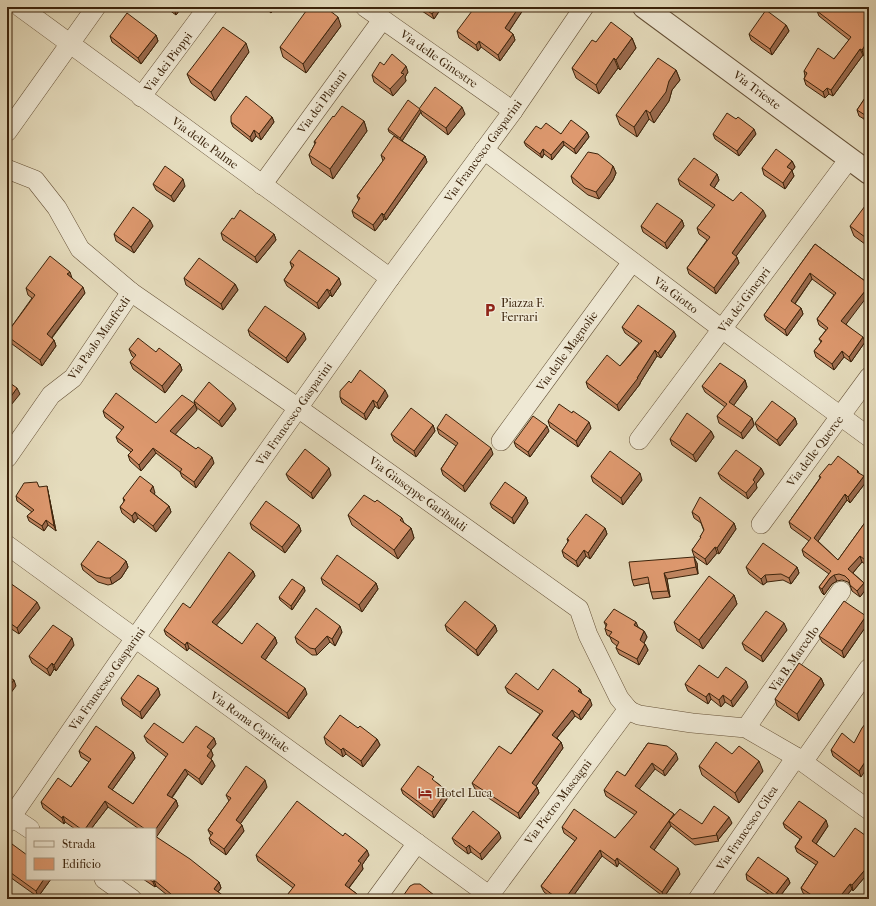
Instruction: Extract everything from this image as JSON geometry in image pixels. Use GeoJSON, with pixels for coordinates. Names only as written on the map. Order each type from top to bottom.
{"type":"FeatureCollection","features":[{"type":"Feature","properties":{"kind":"street","name":"Via delle Palme"},"geometry":{"type":"LineString","coordinates":[[20,7],[390,278]]}},
{"type":"Feature","properties":{"kind":"street"},"geometry":{"type":"LineString","coordinates":[[7,132],[96,7]]}},
{"type":"Feature","properties":{"kind":"street","name":"Via dei Pioppi"},"geometry":{"type":"LineString","coordinates":[[142,97],[208,7]]}},
{"type":"Feature","properties":{"kind":"street","name":"Via delle Ginestre"},"geometry":{"type":"LineString","coordinates":[[365,7],[513,111]]}},
{"type":"Feature","properties":{"kind":"street","name":"Via Francesco Gasparini"},"geometry":{"type":"LineString","coordinates":[[9,820],[390,278],[513,111],[584,7]]}},
{"type":"Feature","properties":{"kind":"street","name":"Via Trieste"},"geometry":{"type":"LineString","coordinates":[[644,7],[869,173]]}},
{"type":"Feature","properties":{"kind":"street","name":"Via dei Platani"},"geometry":{"type":"LineString","coordinates":[[262,185],[382,20]]}},
{"type":"Feature","properties":{"kind":"street","name":"Via Giotto"},"geometry":{"type":"LineString","coordinates":[[484,150],[632,262],[869,437]]}},
{"type":"Feature","properties":{"kind":"street","name":"Via dei Ginepri"},"geometry":{"type":"LineString","coordinates":[[639,440],[849,159]]}},
{"type":"Feature","properties":{"kind":"street","name":"Via Giuseppe Garibaldi"},"geometry":{"type":"LineString","coordinates":[[7,169],[35,180],[57,208],[80,249],[130,292],[299,408],[579,609],[588,635],[619,698],[628,709]]}},
{"type":"Feature","properties":{"kind":"street","name":"Via delle Magnolie"},"geometry":{"type":"LineString","coordinates":[[501,441],[632,262]]}},
{"type":"Feature","properties":{"kind":"street","name":"Via Paolo Manfredi"},"geometry":{"type":"LineString","coordinates":[[7,458],[51,395],[73,378],[130,292]]}},
{"type":"Feature","properties":{"kind":"street","name":"Via delle Querce"},"geometry":{"type":"LineString","coordinates":[[761,524],[869,377]]}},
{"type":"Feature","properties":{"kind":"street","name":"Via Roma Capitale"},"geometry":{"type":"LineString","coordinates":[[7,545],[491,897]]}},
{"type":"Feature","properties":{"kind":"street","name":"Via B. Marcello"},"geometry":{"type":"LineString","coordinates":[[746,728],[841,590]]}},
{"type":"Feature","properties":{"kind":"street","name":"Via Francesco Cilea"},"geometry":{"type":"LineString","coordinates":[[698,899],[799,760],[869,668]]}},
{"type":"Feature","properties":{"kind":"street"},"geometry":{"type":"LineString","coordinates":[[628,709],[638,715],[692,723],[746,728],[799,760],[869,810]]}},
{"type":"Feature","properties":{"kind":"street","name":"Via Pietro Mascagni"},"geometry":{"type":"LineString","coordinates":[[491,897],[628,709]]}},
{"type":"Feature","properties":{"kind":"street"},"geometry":{"type":"LineString","coordinates":[[9,820],[28,828]]}},
{"type":"Feature","properties":{"kind":"street"},"geometry":{"type":"LineString","coordinates":[[376,899],[417,843]]}},
{"type":"Feature","properties":{"kind":"street"},"geometry":{"type":"LineString","coordinates":[[105,880],[132,899]]}},
{"type":"Feature","properties":{"kind":"building"},"geometry":{"type":"Polygon","coordinates":[[[309,7],[325,7],[338,17],[303,64],[280,47],[309,7]]]}},
{"type":"Feature","properties":{"kind":"building"},"geometry":{"type":"Polygon","coordinates":[[[422,7],[437,7],[432,14],[422,7]]]}},
{"type":"Feature","properties":{"kind":"building"},"geometry":{"type":"Polygon","coordinates":[[[475,7],[519,7],[505,28],[513,34],[498,55],[479,41],[476,45],[457,31],[475,7]]]}},
{"type":"Feature","properties":{"kind":"building"},"geometry":{"type":"Polygon","coordinates":[[[820,7],[840,7],[847,11],[850,7],[869,7],[869,39],[862,50],[860,49],[831,90],[827,88],[823,92],[804,79],[807,73],[804,71],[818,48],[834,59],[851,37],[817,11],[820,7]]]}},
{"type":"Feature","properties":{"kind":"building"},"geometry":{"type":"Polygon","coordinates":[[[766,10],[786,25],[770,49],[749,34],[766,10]]]}},
{"type":"Feature","properties":{"kind":"building"},"geometry":{"type":"Polygon","coordinates":[[[127,13],[156,35],[138,58],[110,36],[127,13]]]}},
{"type":"Feature","properties":{"kind":"building"},"geometry":{"type":"Polygon","coordinates":[[[611,22],[632,38],[616,60],[614,58],[596,85],[572,68],[592,40],[596,42],[611,22]]]}},
{"type":"Feature","properties":{"kind":"building"},"geometry":{"type":"Polygon","coordinates":[[[223,27],[246,43],[211,92],[187,74],[223,27]]]}},
{"type":"Feature","properties":{"kind":"building"},"geometry":{"type":"Polygon","coordinates":[[[392,54],[406,66],[401,73],[404,74],[390,89],[372,75],[380,62],[384,65],[392,54]]]}},
{"type":"Feature","properties":{"kind":"building"},"geometry":{"type":"Polygon","coordinates":[[[658,58],[676,70],[669,81],[666,92],[650,113],[646,110],[634,127],[616,115],[658,58]]]}},
{"type":"Feature","properties":{"kind":"building"},"geometry":{"type":"Polygon","coordinates":[[[435,87],[462,107],[446,128],[419,109],[435,87]]]}},
{"type":"Feature","properties":{"kind":"building"},"geometry":{"type":"Polygon","coordinates":[[[869,92],[869,122],[864,118],[865,115],[857,110],[869,92]]]}},
{"type":"Feature","properties":{"kind":"building"},"geometry":{"type":"Polygon","coordinates":[[[246,96],[272,117],[259,134],[254,130],[250,137],[231,122],[231,116],[246,96]]]}},
{"type":"Feature","properties":{"kind":"building"},"geometry":{"type":"Polygon","coordinates":[[[408,100],[420,109],[400,138],[388,129],[408,100]]]}},
{"type":"Feature","properties":{"kind":"building"},"geometry":{"type":"Polygon","coordinates":[[[342,106],[364,121],[330,169],[309,155],[316,142],[314,142],[342,106]]]}},
{"type":"Feature","properties":{"kind":"building"},"geometry":{"type":"Polygon","coordinates":[[[727,113],[736,119],[738,117],[754,129],[737,151],[713,134],[727,113]]]}},
{"type":"Feature","properties":{"kind":"building"},"geometry":{"type":"Polygon","coordinates":[[[571,120],[587,132],[574,149],[563,141],[551,155],[543,149],[540,154],[524,142],[536,126],[541,129],[546,123],[561,134],[571,120]]]}},
{"type":"Feature","properties":{"kind":"building"},"geometry":{"type":"Polygon","coordinates":[[[394,136],[425,156],[384,215],[382,213],[373,225],[352,211],[360,198],[357,196],[385,158],[381,155],[394,136]]]}},
{"type":"Feature","properties":{"kind":"building"},"geometry":{"type":"Polygon","coordinates":[[[776,149],[792,161],[787,167],[792,170],[783,183],[762,168],[776,149]]]}},
{"type":"Feature","properties":{"kind":"building"},"geometry":{"type":"Polygon","coordinates":[[[588,152],[598,154],[613,166],[610,174],[596,192],[585,188],[571,176],[588,152]]]}},
{"type":"Feature","properties":{"kind":"building"},"geometry":{"type":"Polygon","coordinates":[[[694,158],[717,174],[710,185],[733,201],[741,192],[763,210],[732,253],[737,257],[714,288],[687,268],[710,237],[697,228],[715,205],[678,179],[694,158]]]}},
{"type":"Feature","properties":{"kind":"building"},"geometry":{"type":"Polygon","coordinates":[[[165,166],[183,179],[171,196],[153,184],[165,166]]]}},
{"type":"Feature","properties":{"kind":"building"},"geometry":{"type":"Polygon","coordinates":[[[657,203],[682,220],[665,243],[641,226],[657,203]]]}},
{"type":"Feature","properties":{"kind":"building"},"geometry":{"type":"Polygon","coordinates":[[[865,206],[869,209],[869,240],[850,226],[865,206]]]}},
{"type":"Feature","properties":{"kind":"building"},"geometry":{"type":"Polygon","coordinates":[[[133,207],[150,220],[131,247],[114,234],[133,207]]]}},
{"type":"Feature","properties":{"kind":"building"},"geometry":{"type":"Polygon","coordinates":[[[240,210],[274,234],[255,257],[221,233],[240,210]]]}},
{"type":"Feature","properties":{"kind":"building"},"geometry":{"type":"Polygon","coordinates":[[[815,244],[869,284],[869,286],[841,321],[863,337],[849,357],[842,351],[832,364],[814,351],[822,341],[819,339],[828,328],[817,319],[836,293],[810,273],[791,301],[801,308],[785,330],[764,315],[815,244]]]}},
{"type":"Feature","properties":{"kind":"building"},"geometry":{"type":"Polygon","coordinates":[[[299,250],[339,278],[330,291],[327,289],[317,303],[284,280],[294,265],[290,262],[299,250]]]}},
{"type":"Feature","properties":{"kind":"building"},"geometry":{"type":"Polygon","coordinates":[[[50,256],[70,272],[67,274],[83,287],[47,334],[54,340],[40,360],[7,336],[7,333],[35,295],[26,288],[50,256]]]}},
{"type":"Feature","properties":{"kind":"building"},"geometry":{"type":"Polygon","coordinates":[[[199,258],[235,284],[221,304],[184,278],[199,258]]]}},
{"type":"Feature","properties":{"kind":"building"},"geometry":{"type":"Polygon","coordinates":[[[638,305],[674,331],[658,353],[655,350],[638,378],[617,405],[586,382],[607,355],[620,366],[642,341],[622,327],[638,305]]]}},
{"type":"Feature","properties":{"kind":"building"},"geometry":{"type":"Polygon","coordinates":[[[265,306],[304,333],[286,358],[248,330],[265,306]]]}},
{"type":"Feature","properties":{"kind":"building"},"geometry":{"type":"Polygon","coordinates":[[[138,338],[156,352],[159,348],[180,364],[162,386],[130,362],[136,355],[129,349],[138,338]]]}},
{"type":"Feature","properties":{"kind":"building"},"geometry":{"type":"Polygon","coordinates":[[[720,363],[745,380],[729,402],[752,418],[741,433],[717,416],[727,404],[702,386],[720,363]]]}},
{"type":"Feature","properties":{"kind":"building"},"geometry":{"type":"Polygon","coordinates":[[[360,370],[385,390],[377,403],[373,400],[364,414],[340,397],[340,391],[349,381],[351,383],[360,370]]]}},
{"type":"Feature","properties":{"kind":"building"},"geometry":{"type":"Polygon","coordinates":[[[7,381],[17,388],[7,402],[7,381]]]}},
{"type":"Feature","properties":{"kind":"building"},"geometry":{"type":"Polygon","coordinates":[[[209,382],[233,403],[219,421],[194,401],[209,382]]]}},
{"type":"Feature","properties":{"kind":"building"},"geometry":{"type":"Polygon","coordinates":[[[116,393],[156,423],[182,395],[195,404],[170,431],[196,449],[198,447],[212,457],[194,482],[180,472],[182,469],[153,448],[139,465],[128,455],[133,450],[116,437],[124,427],[103,411],[116,393]]]}},
{"type":"Feature","properties":{"kind":"building"},"geometry":{"type":"Polygon","coordinates":[[[772,401],[795,418],[777,440],[755,423],[772,401]]]}},
{"type":"Feature","properties":{"kind":"building"},"geometry":{"type":"Polygon","coordinates":[[[559,404],[572,413],[573,411],[589,422],[576,441],[548,421],[559,404]]]}},
{"type":"Feature","properties":{"kind":"building"},"geometry":{"type":"Polygon","coordinates":[[[411,408],[433,425],[414,451],[391,434],[411,408]]]}},
{"type":"Feature","properties":{"kind":"building"},"geometry":{"type":"Polygon","coordinates":[[[687,413],[711,431],[693,455],[670,439],[687,413]]]}},
{"type":"Feature","properties":{"kind":"building"},"geometry":{"type":"Polygon","coordinates":[[[446,414],[491,448],[463,486],[441,469],[458,443],[437,428],[446,414]]]}},
{"type":"Feature","properties":{"kind":"building"},"geometry":{"type":"Polygon","coordinates":[[[533,416],[547,426],[528,452],[514,442],[533,416]]]}},
{"type":"Feature","properties":{"kind":"building"},"geometry":{"type":"Polygon","coordinates":[[[305,449],[329,468],[311,493],[286,474],[305,449]]]}},
{"type":"Feature","properties":{"kind":"building"},"geometry":{"type":"Polygon","coordinates":[[[736,450],[761,468],[753,480],[755,482],[746,493],[718,473],[736,450]]]}},
{"type":"Feature","properties":{"kind":"building"},"geometry":{"type":"Polygon","coordinates":[[[610,451],[640,473],[621,498],[591,476],[610,451]]]}},
{"type":"Feature","properties":{"kind":"building"},"geometry":{"type":"Polygon","coordinates":[[[838,456],[864,476],[848,497],[845,494],[814,538],[838,560],[869,517],[869,563],[860,556],[848,569],[864,583],[857,591],[850,585],[849,580],[845,576],[839,574],[830,578],[822,589],[819,587],[831,571],[802,550],[811,538],[789,522],[821,477],[819,476],[838,456]]]}},
{"type":"Feature","properties":{"kind":"building"},"geometry":{"type":"Polygon","coordinates":[[[140,476],[153,486],[150,491],[169,506],[153,526],[135,512],[132,516],[120,507],[125,500],[123,498],[140,476]]]}},
{"type":"Feature","properties":{"kind":"building"},"geometry":{"type":"Polygon","coordinates":[[[37,482],[39,487],[47,486],[54,526],[46,520],[42,526],[27,516],[34,510],[16,496],[24,483],[37,482]]]}},
{"type":"Feature","properties":{"kind":"building"},"geometry":{"type":"Polygon","coordinates":[[[505,482],[526,497],[512,518],[490,503],[505,482]]]}},
{"type":"Feature","properties":{"kind":"building"},"geometry":{"type":"Polygon","coordinates":[[[364,495],[375,502],[377,500],[402,518],[400,520],[411,528],[394,550],[348,515],[364,495]]]}},
{"type":"Feature","properties":{"kind":"building"},"geometry":{"type":"Polygon","coordinates":[[[700,497],[734,523],[717,548],[715,547],[705,559],[692,550],[704,530],[699,517],[692,512],[700,497]]]}},
{"type":"Feature","properties":{"kind":"building"},"geometry":{"type":"Polygon","coordinates":[[[266,501],[299,525],[282,547],[250,523],[266,501]]]}},
{"type":"Feature","properties":{"kind":"building"},"geometry":{"type":"Polygon","coordinates":[[[586,514],[605,528],[588,553],[584,550],[576,561],[562,551],[569,540],[567,539],[586,514]]]}},
{"type":"Feature","properties":{"kind":"building"},"geometry":{"type":"Polygon","coordinates":[[[98,541],[126,561],[119,571],[110,578],[96,575],[81,564],[98,541]]]}},
{"type":"Feature","properties":{"kind":"building"},"geometry":{"type":"Polygon","coordinates":[[[763,543],[797,567],[789,578],[781,574],[765,575],[761,579],[746,567],[763,543]]]}},
{"type":"Feature","properties":{"kind":"building"},"geometry":{"type":"Polygon","coordinates":[[[229,552],[253,571],[212,622],[242,644],[257,623],[275,637],[261,657],[305,688],[287,713],[187,642],[185,645],[164,630],[183,603],[190,608],[229,552]]]}},
{"type":"Feature","properties":{"kind":"building"},"geometry":{"type":"Polygon","coordinates":[[[337,555],[376,583],[359,605],[321,578],[337,555]]]}},
{"type":"Feature","properties":{"kind":"building"},"geometry":{"type":"Polygon","coordinates":[[[694,557],[696,567],[664,573],[668,591],[651,592],[648,577],[632,580],[629,562],[694,557]]]}},
{"type":"Feature","properties":{"kind":"building"},"geometry":{"type":"Polygon","coordinates":[[[709,576],[734,595],[699,640],[674,622],[709,576]]]}},
{"type":"Feature","properties":{"kind":"building"},"geometry":{"type":"Polygon","coordinates":[[[292,579],[304,587],[291,606],[279,597],[292,579]]]}},
{"type":"Feature","properties":{"kind":"building"},"geometry":{"type":"Polygon","coordinates":[[[10,583],[37,602],[17,628],[7,621],[7,588],[10,583]]]}},
{"type":"Feature","properties":{"kind":"building"},"geometry":{"type":"Polygon","coordinates":[[[465,601],[495,625],[476,650],[445,625],[465,601]]]}},
{"type":"Feature","properties":{"kind":"building"},"geometry":{"type":"Polygon","coordinates":[[[844,601],[866,616],[842,651],[819,636],[844,601]]]}},
{"type":"Feature","properties":{"kind":"building"},"geometry":{"type":"Polygon","coordinates":[[[316,608],[340,626],[332,639],[327,636],[315,649],[310,648],[295,637],[316,608]]]}},
{"type":"Feature","properties":{"kind":"building"},"geometry":{"type":"Polygon","coordinates":[[[614,609],[636,622],[634,625],[644,631],[640,640],[645,644],[637,659],[616,648],[619,642],[609,636],[612,632],[605,629],[607,624],[604,622],[614,609]]]}},
{"type":"Feature","properties":{"kind":"building"},"geometry":{"type":"Polygon","coordinates":[[[766,611],[784,623],[761,656],[742,643],[766,611]]]}},
{"type":"Feature","properties":{"kind":"building"},"geometry":{"type":"Polygon","coordinates":[[[53,625],[72,638],[54,665],[52,663],[47,669],[29,656],[53,625]]]}},
{"type":"Feature","properties":{"kind":"building"},"geometry":{"type":"Polygon","coordinates":[[[799,663],[821,678],[797,714],[775,699],[799,663]]]}},
{"type":"Feature","properties":{"kind":"building"},"geometry":{"type":"Polygon","coordinates":[[[699,665],[718,678],[726,667],[746,681],[731,701],[723,695],[719,700],[709,693],[706,697],[685,684],[699,665]]]}},
{"type":"Feature","properties":{"kind":"building"},"geometry":{"type":"Polygon","coordinates":[[[553,669],[580,689],[578,691],[590,699],[579,715],[572,710],[552,735],[561,742],[532,783],[537,787],[518,813],[472,783],[499,746],[511,754],[543,711],[505,687],[516,673],[538,690],[553,669]]]}},
{"type":"Feature","properties":{"kind":"building"},"geometry":{"type":"Polygon","coordinates":[[[138,675],[158,688],[140,712],[121,698],[138,675]]]}},
{"type":"Feature","properties":{"kind":"building"},"geometry":{"type":"Polygon","coordinates":[[[7,676],[14,680],[7,689],[7,676]]]}},
{"type":"Feature","properties":{"kind":"building"},"geometry":{"type":"Polygon","coordinates":[[[340,715],[358,728],[360,726],[377,739],[361,761],[343,748],[341,750],[324,737],[340,715]]]}},
{"type":"Feature","properties":{"kind":"building"},"geometry":{"type":"Polygon","coordinates":[[[869,719],[869,756],[859,771],[831,750],[842,733],[854,743],[869,719]]]}},
{"type":"Feature","properties":{"kind":"building"},"geometry":{"type":"Polygon","coordinates":[[[154,723],[183,743],[196,726],[214,738],[207,747],[211,750],[207,756],[212,760],[199,779],[185,769],[167,795],[176,800],[156,829],[144,828],[105,801],[86,828],[80,828],[63,816],[62,818],[41,802],[58,778],[71,787],[91,759],[79,751],[96,726],[133,752],[108,787],[133,804],[168,754],[144,736],[154,723]]]}},
{"type":"Feature","properties":{"kind":"building"},"geometry":{"type":"Polygon","coordinates":[[[716,742],[732,754],[739,746],[759,761],[735,793],[699,766],[716,742]]]}},
{"type":"Feature","properties":{"kind":"building"},"geometry":{"type":"Polygon","coordinates":[[[648,743],[667,746],[676,753],[663,771],[652,763],[635,786],[674,814],[650,847],[678,868],[662,892],[617,858],[615,861],[600,850],[565,899],[558,899],[541,886],[577,838],[562,827],[574,809],[615,838],[637,812],[604,790],[617,771],[625,776],[648,743]]]}},
{"type":"Feature","properties":{"kind":"building"},"geometry":{"type":"Polygon","coordinates":[[[246,766],[265,780],[236,820],[242,825],[224,849],[209,838],[213,833],[208,830],[231,798],[226,795],[246,766]]]}},
{"type":"Feature","properties":{"kind":"building"},"geometry":{"type":"Polygon","coordinates":[[[418,766],[434,777],[432,779],[447,791],[432,812],[401,789],[418,766]]]}},
{"type":"Feature","properties":{"kind":"building"},"geometry":{"type":"Polygon","coordinates":[[[297,801],[343,836],[345,833],[367,850],[358,861],[361,863],[345,885],[357,894],[354,899],[284,899],[295,885],[256,855],[297,801]]]}},
{"type":"Feature","properties":{"kind":"building"},"geometry":{"type":"Polygon","coordinates":[[[799,801],[826,820],[812,841],[834,857],[855,828],[869,838],[869,865],[852,885],[850,884],[838,899],[815,899],[816,898],[801,888],[818,862],[795,847],[802,837],[783,823],[799,801]]]}},
{"type":"Feature","properties":{"kind":"building"},"geometry":{"type":"Polygon","coordinates":[[[714,806],[729,817],[716,834],[717,835],[692,839],[669,821],[680,809],[702,824],[714,806]]]}},
{"type":"Feature","properties":{"kind":"building"},"geometry":{"type":"Polygon","coordinates":[[[473,811],[499,832],[480,854],[469,845],[466,848],[452,838],[473,811]]]}},
{"type":"Feature","properties":{"kind":"building"},"geometry":{"type":"Polygon","coordinates":[[[156,837],[190,859],[219,882],[214,889],[228,899],[177,899],[154,880],[156,880],[156,837]]]}},
{"type":"Feature","properties":{"kind":"building"},"geometry":{"type":"Polygon","coordinates":[[[12,844],[26,854],[26,880],[43,880],[36,891],[7,870],[7,852],[12,844]]]}},
{"type":"Feature","properties":{"kind":"building"},"geometry":{"type":"Polygon","coordinates":[[[758,857],[788,878],[775,895],[746,874],[758,857]]]}},
{"type":"Feature","properties":{"kind":"building"},"geometry":{"type":"Polygon","coordinates":[[[420,884],[439,899],[401,899],[410,886],[420,884]]]}},
{"type":"Feature","properties":{"kind":"place","name":"Piazza F. Ferrari"},"geometry":{"type":"Point","coordinates":[490,310]}},
{"type":"Feature","properties":{"kind":"place","name":"Hotel Luca"},"geometry":{"type":"Point","coordinates":[425,793]}}]}
